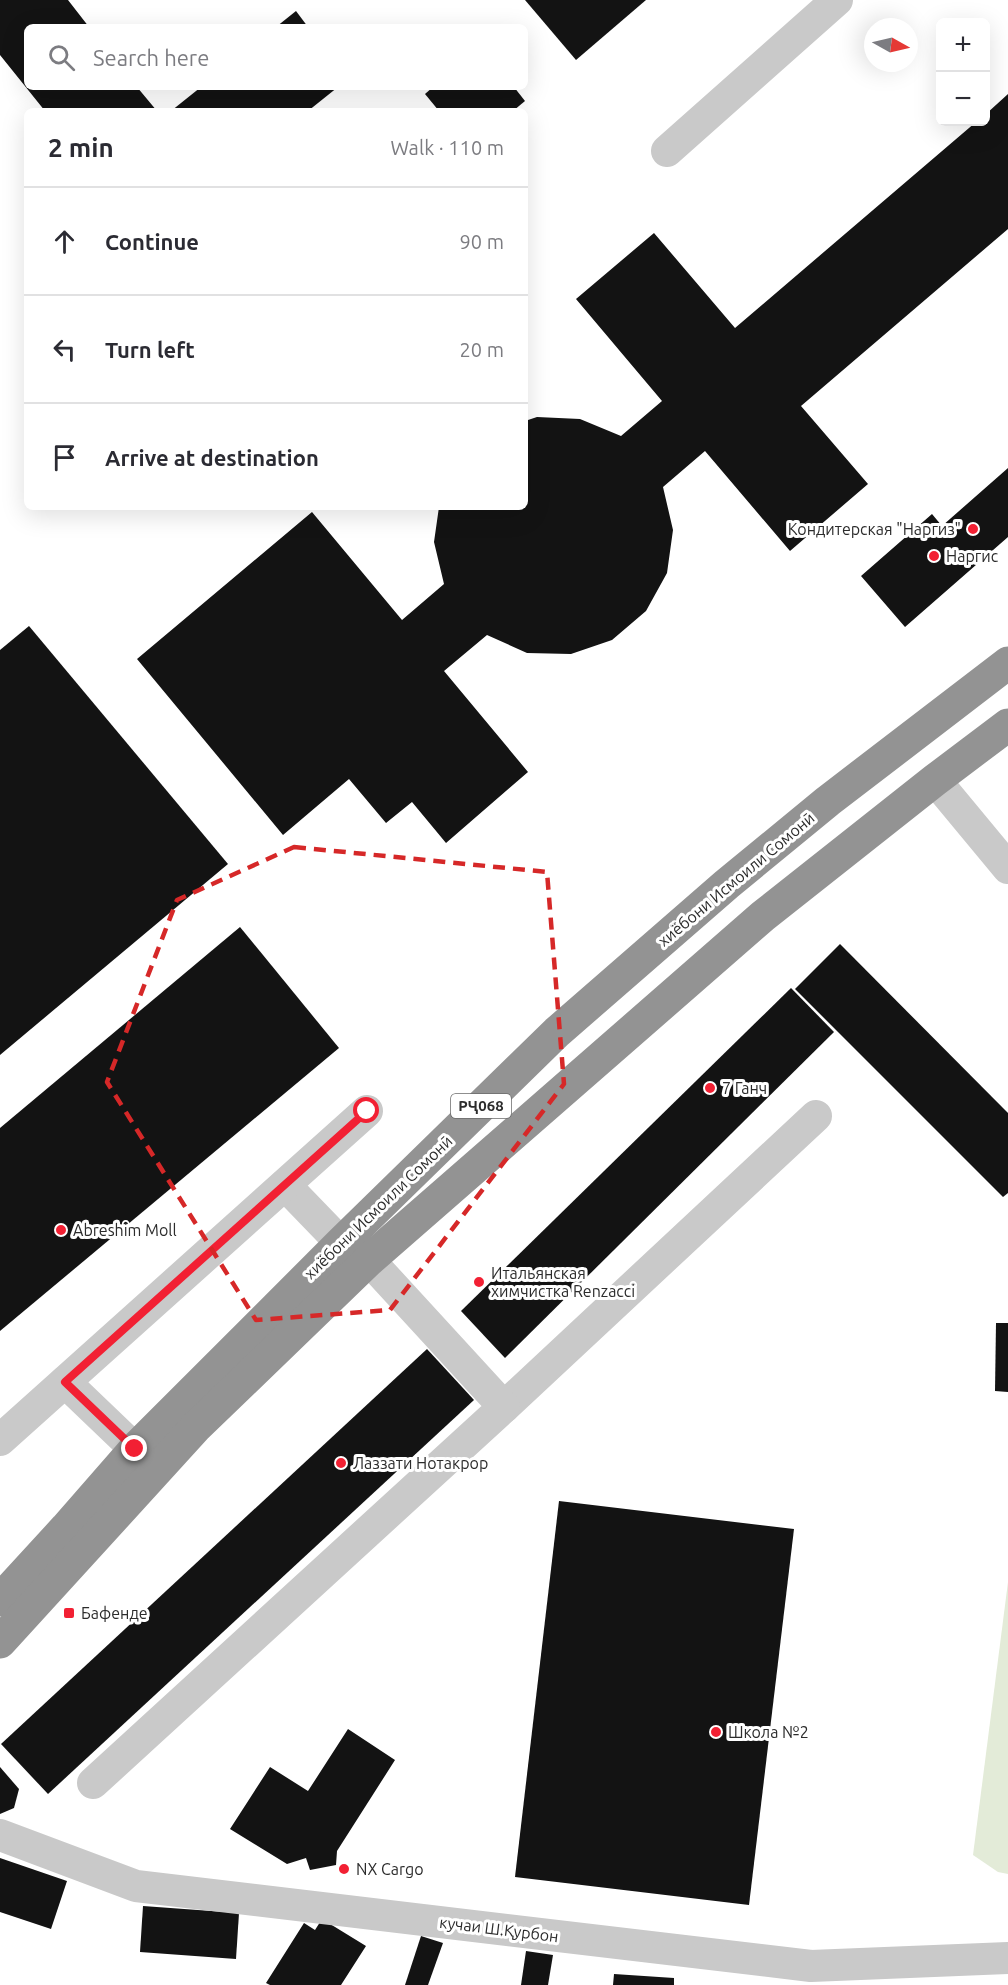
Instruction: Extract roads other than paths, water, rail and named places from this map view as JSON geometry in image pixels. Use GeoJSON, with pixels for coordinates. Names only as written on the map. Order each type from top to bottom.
{"type":"FeatureCollection","features":[{"type":"Feature","properties":{"kind":"highway","name":"хиёбони Исмоили Сомонӣ"},"geometry":{"type":"LineString","coordinates":[[0,1600],[135,1449],[557,1032],[727,884],[828,801],[1008,663]]}},
{"type":"Feature","properties":{"kind":"highway","name":"хиёбони Исмоили Сомонӣ"},"geometry":{"type":"LineString","coordinates":[[0,1642],[196,1427],[369,1260],[763,916],[1008,725]]}},
{"type":"Feature","properties":{"kind":"street"},"geometry":{"type":"LineString","coordinates":[[667,151],[837,0]]}},
{"type":"Feature","properties":{"kind":"street"},"geometry":{"type":"LineString","coordinates":[[935,780],[1008,867]]}},
{"type":"Feature","properties":{"kind":"street"},"geometry":{"type":"LineString","coordinates":[[0,1440],[367,1111]]}},
{"type":"Feature","properties":{"kind":"street"},"geometry":{"type":"LineString","coordinates":[[93,1783],[504,1407],[816,1116]]}},
{"type":"Feature","properties":{"kind":"street"},"geometry":{"type":"LineString","coordinates":[[285,1185],[341,1243]]}},
{"type":"Feature","properties":{"kind":"street"},"geometry":{"type":"LineString","coordinates":[[369,1260],[504,1407]]}},
{"type":"Feature","properties":{"kind":"street"},"geometry":{"type":"LineString","coordinates":[[65,1382],[135,1449]]}},
{"type":"Feature","properties":{"kind":"street","name":"кучаи Ш.Қурбон"},"geometry":{"type":"LineString","coordinates":[[0,1835],[136,1886],[811,1966],[1008,1958]]}},
{"type":"Feature","properties":{"kind":"place","name":"Кондитерская \"Наргиз\""},"geometry":{"type":"Point","coordinates":[973,529]}},
{"type":"Feature","properties":{"kind":"place","name":"Наргис"},"geometry":{"type":"Point","coordinates":[934,556]}},
{"type":"Feature","properties":{"kind":"place","name":"7 Ганч"},"geometry":{"type":"Point","coordinates":[710,1088]}},
{"type":"Feature","properties":{"kind":"place","name":"Abreshim Moll"},"geometry":{"type":"Point","coordinates":[61,1230]}},
{"type":"Feature","properties":{"kind":"place","name":"Итальянская химчистка Renzacci"},"geometry":{"type":"Point","coordinates":[479,1282]}},
{"type":"Feature","properties":{"kind":"place","name":"Лаззати Нотакрор"},"geometry":{"type":"Point","coordinates":[341,1463]}},
{"type":"Feature","properties":{"kind":"place","name":"Бафенде"},"geometry":{"type":"Point","coordinates":[69,1613]}},
{"type":"Feature","properties":{"kind":"place","name":"Школа №2"},"geometry":{"type":"Point","coordinates":[716,1732]}},
{"type":"Feature","properties":{"kind":"place","name":"NX Cargo"},"geometry":{"type":"Point","coordinates":[344,1869]}}]}
